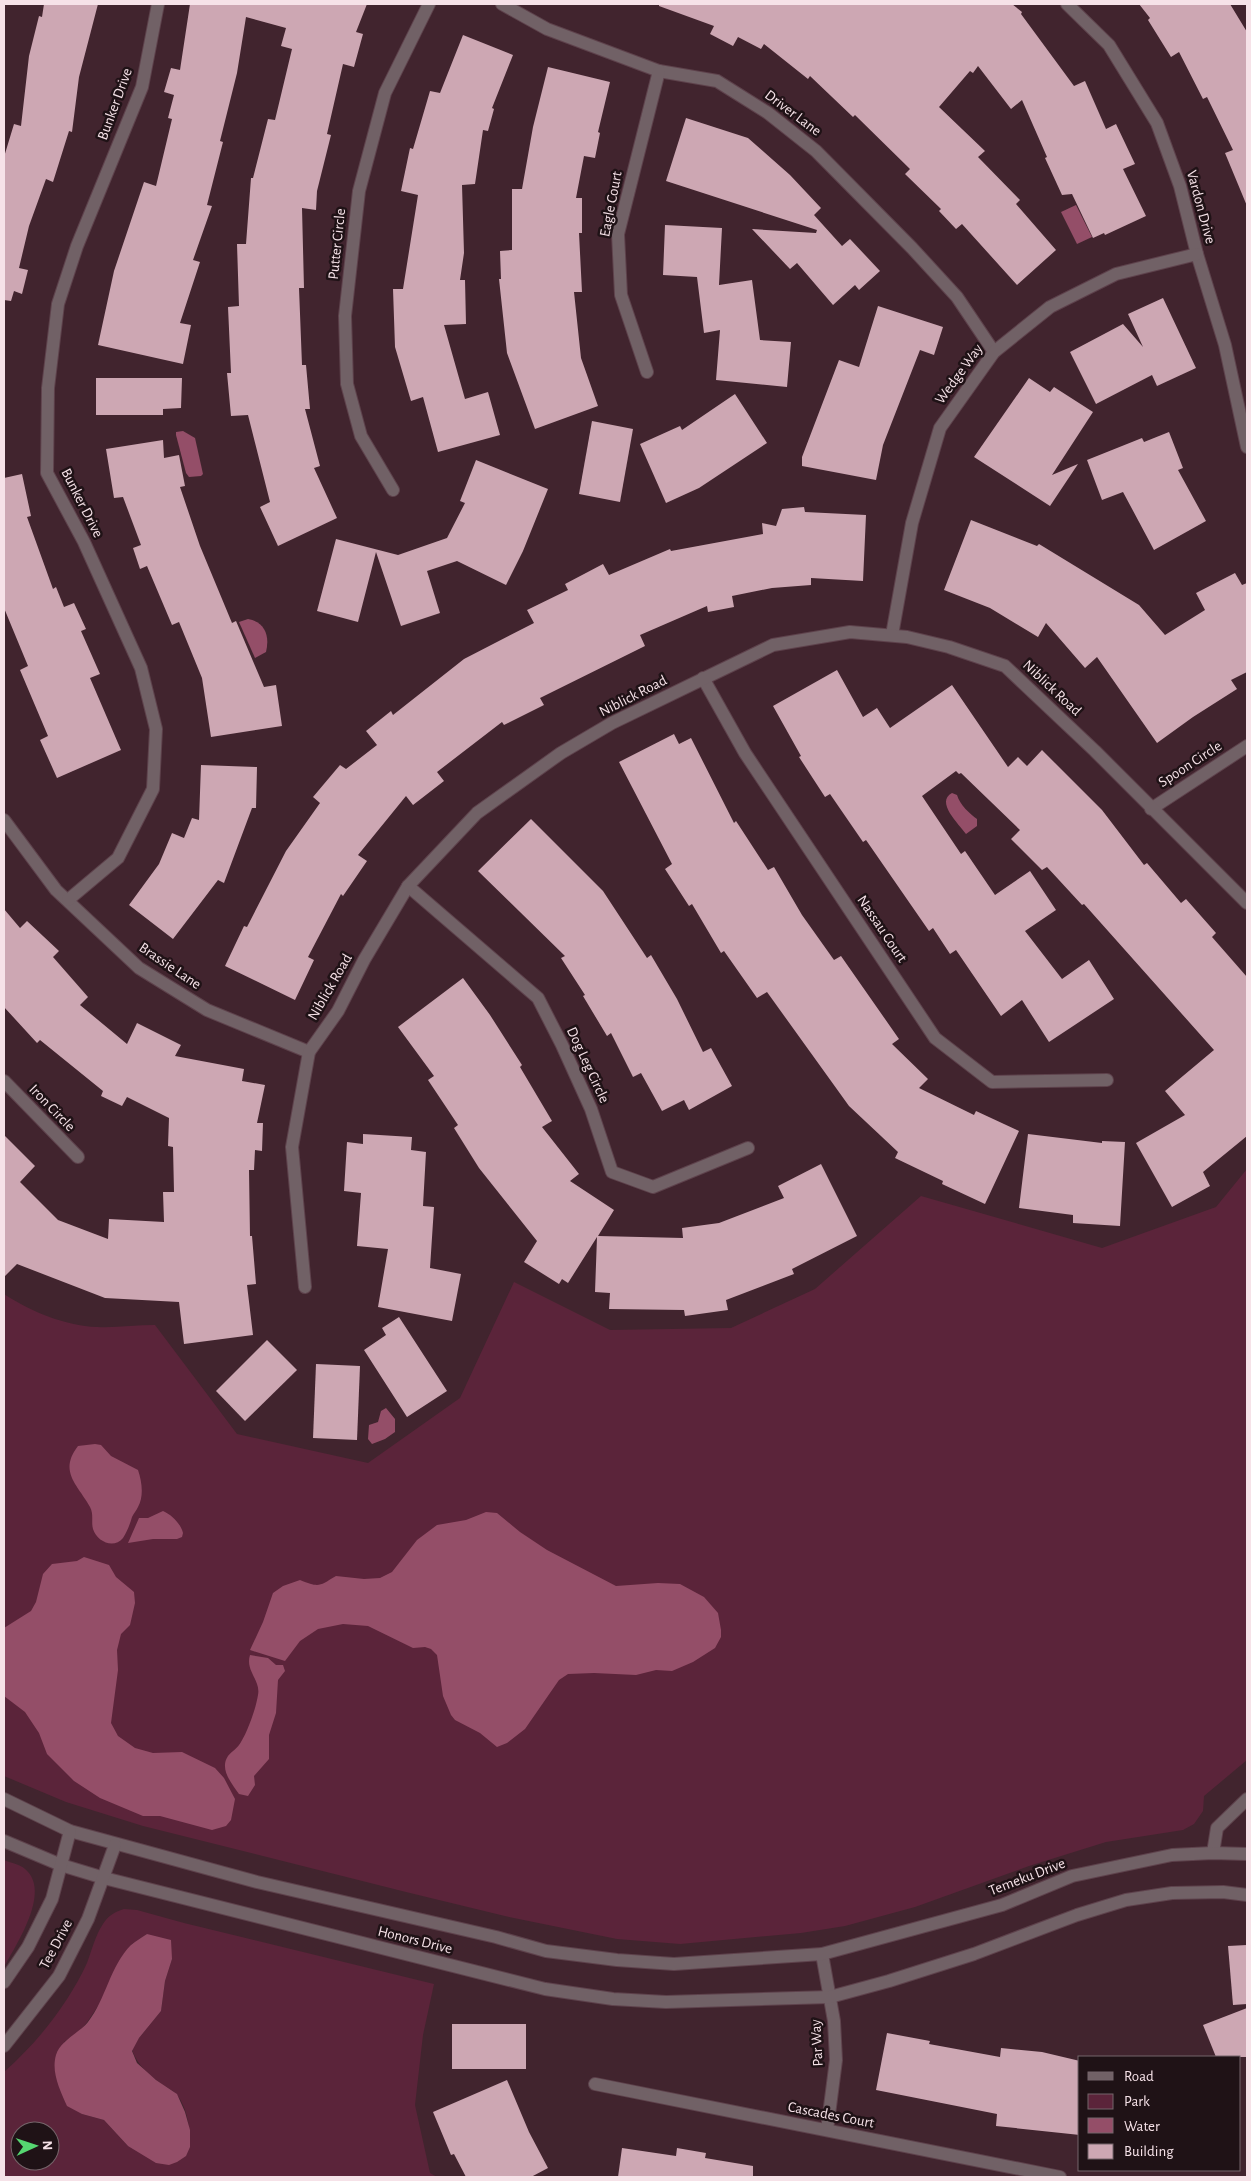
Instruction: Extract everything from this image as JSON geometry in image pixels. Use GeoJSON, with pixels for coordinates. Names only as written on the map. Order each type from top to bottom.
{"type":"FeatureCollection","features":[{"type":"Feature","properties":{"kind":"street","name":"Bunker Drive"},"geometry":{"type":"LineString","coordinates":[[68,900],[118,858],[153,790],[156,729],[141,668],[84,542],[47,473],[48,388],[58,304],[77,246],[142,87],[158,4]]}},
{"type":"Feature","properties":{"kind":"street","name":"Putter Circle"},"geometry":{"type":"LineString","coordinates":[[393,490],[361,436],[347,384],[345,316],[359,191],[385,93],[428,4]]}},
{"type":"Feature","properties":{"kind":"street","name":"Driver Lane"},"geometry":{"type":"LineString","coordinates":[[502,4],[547,29],[658,71],[717,81],[768,113],[816,151],[912,248],[957,297],[994,352]]}},
{"type":"Feature","properties":{"kind":"street","name":"Vardon Drive"},"geometry":{"type":"LineString","coordinates":[[1067,4],[1109,46],[1157,124],[1180,186],[1197,254],[1225,345],[1247,447]]}},
{"type":"Feature","properties":{"kind":"street","name":"Eagle Court"},"geometry":{"type":"LineString","coordinates":[[647,372],[621,295],[618,234],[658,71]]}},
{"type":"Feature","properties":{"kind":"street","name":"Wedge Way"},"geometry":{"type":"LineString","coordinates":[[892,635],[912,523],[940,428],[994,352],[1050,307],[1116,274],[1197,254]]}},
{"type":"Feature","properties":{"kind":"street","name":"Niblick Road"},"geometry":{"type":"LineString","coordinates":[[305,1287],[292,1147],[309,1052],[338,1010],[364,960],[408,886],[477,813],[562,753],[612,723],[773,645],[850,632],[892,635],[950,647],[1005,666],[1095,751],[1247,903]]}},
{"type":"Feature","properties":{"kind":"street","name":"Nassau Court"},"geometry":{"type":"LineString","coordinates":[[703,678],[745,753],[935,1038],[992,1082],[1107,1080]]}},
{"type":"Feature","properties":{"kind":"street","name":"Spoon Circle"},"geometry":{"type":"LineString","coordinates":[[1151,809],[1247,746]]}},
{"type":"Feature","properties":{"kind":"street","name":"Brassie Lane"},"geometry":{"type":"LineString","coordinates":[[4,820],[56,890],[139,968],[206,1010],[309,1052]]}},
{"type":"Feature","properties":{"kind":"street","name":"Dog Leg Circle"},"geometry":{"type":"LineString","coordinates":[[408,886],[538,998],[591,1109],[612,1172],[653,1186],[748,1148]]}},
{"type":"Feature","properties":{"kind":"street","name":"Iron Circle"},"geometry":{"type":"LineString","coordinates":[[4,1081],[78,1157]]}},
{"type":"Feature","properties":{"kind":"street","name":"Honors Drive"},"geometry":{"type":"LineString","coordinates":[[4,1799],[70,1832],[115,1845],[257,1882],[487,1935],[546,1951],[616,1960],[674,1964],[822,1954]]}},
{"type":"Feature","properties":{"kind":"street"},"geometry":{"type":"LineString","coordinates":[[1213,1852],[1217,1828],[1247,1800]]}},
{"type":"Feature","properties":{"kind":"street","name":"Tee Drive"},"geometry":{"type":"LineString","coordinates":[[4,1982],[28,1947],[52,1899],[70,1832]]}},
{"type":"Feature","properties":{"kind":"street","name":"Honors Drive"},"geometry":{"type":"LineString","coordinates":[[4,1841],[61,1865],[104,1878],[545,1989],[613,1999],[666,2002],[830,1997]]}},
{"type":"Feature","properties":{"kind":"street","name":"Tee Drive"},"geometry":{"type":"LineString","coordinates":[[4,2046],[59,1976],[88,1919],[115,1845]]}},
{"type":"Feature","properties":{"kind":"street","name":"Temeku Drive"},"geometry":{"type":"LineString","coordinates":[[822,1954],[1002,1905],[1072,1876],[1172,1855],[1213,1852],[1247,1854]]}},
{"type":"Feature","properties":{"kind":"street"},"geometry":{"type":"LineString","coordinates":[[830,1997],[890,1981],[974,1954],[1077,1915],[1126,1900],[1172,1893],[1222,1892],[1247,1895]]}},
{"type":"Feature","properties":{"kind":"street","name":"Par Way"},"geometry":{"type":"LineString","coordinates":[[822,1954],[830,1997],[836,2060],[827,2130]]}},
{"type":"Feature","properties":{"kind":"street","name":"Cascades Court"},"geometry":{"type":"LineString","coordinates":[[594,2084],[1060,2177]]}},
{"type":"Feature","properties":{"kind":"green space"},"geometry":{"type":"Polygon","coordinates":[[[1247,1169],[1247,1760],[1204,1796],[1203,1811],[1194,1824],[1183,1830],[1106,1842],[1029,1866],[915,1907],[845,1926],[801,1933],[680,1944],[617,1939],[509,1917],[406,1892],[143,1826],[66,1802],[4,1776],[4,1294],[36,1312],[73,1324],[104,1327],[155,1325],[237,1434],[368,1463],[460,1398],[514,1282],[610,1330],[731,1328],[815,1289],[921,1196],[1102,1248],[1216,1207],[1247,1169]]]}},
{"type":"Feature","properties":{"kind":"green space"},"geometry":{"type":"Polygon","coordinates":[[[4,1860],[25,1869],[32,1879],[35,1890],[29,1918],[4,1967],[4,1860]]]}},
{"type":"Feature","properties":{"kind":"green space"},"geometry":{"type":"Polygon","coordinates":[[[124,1909],[137,1910],[434,1984],[423,2035],[415,2105],[430,2173],[437,2177],[4,2177],[4,2072],[29,2048],[61,2008],[87,1963],[100,1929],[114,1913],[124,1909]],[[147,1934],[132,1944],[88,2021],[80,2031],[64,2042],[82,2114],[104,2120],[128,2146],[190,2147],[188,2119],[180,2099],[173,2091],[144,2070],[132,2050],[139,2038],[161,2011],[165,1981],[172,1959],[147,1934]]]}},
{"type":"Feature","properties":{"kind":"water"},"geometry":{"type":"Polygon","coordinates":[[[1076,205],[1092,237],[1077,244],[1061,212],[1076,205]]]}},
{"type":"Feature","properties":{"kind":"water"},"geometry":{"type":"Polygon","coordinates":[[[183,431],[195,438],[203,474],[201,476],[189,477],[186,473],[176,435],[176,432],[183,431]]]}},
{"type":"Feature","properties":{"kind":"water"},"geometry":{"type":"Polygon","coordinates":[[[248,619],[259,623],[267,635],[266,652],[255,658],[239,622],[248,619]]]}},
{"type":"Feature","properties":{"kind":"water"},"geometry":{"type":"Polygon","coordinates":[[[952,793],[957,795],[968,812],[977,819],[977,826],[966,834],[947,807],[947,797],[952,793]]]}},
{"type":"Feature","properties":{"kind":"water"},"geometry":{"type":"Polygon","coordinates":[[[386,1408],[395,1419],[395,1432],[385,1439],[372,1444],[368,1439],[369,1425],[378,1422],[381,1411],[386,1408]]]}},
{"type":"Feature","properties":{"kind":"water"},"geometry":{"type":"Polygon","coordinates":[[[101,1445],[111,1456],[138,1470],[141,1479],[142,1494],[140,1503],[123,1538],[115,1543],[106,1542],[95,1534],[92,1526],[91,1510],[72,1478],[70,1471],[72,1455],[78,1446],[101,1445]]]}},
{"type":"Feature","properties":{"kind":"water"},"geometry":{"type":"Polygon","coordinates":[[[163,1511],[173,1517],[178,1523],[183,1533],[182,1537],[128,1543],[139,1518],[148,1518],[163,1511]]]}},
{"type":"Feature","properties":{"kind":"water"},"geometry":{"type":"Polygon","coordinates":[[[486,1512],[497,1513],[520,1532],[547,1550],[616,1586],[658,1583],[680,1584],[704,1597],[718,1613],[721,1637],[715,1648],[693,1662],[672,1671],[656,1670],[636,1675],[568,1674],[559,1680],[525,1729],[507,1743],[497,1747],[480,1733],[455,1720],[451,1715],[443,1696],[437,1655],[431,1649],[425,1647],[413,1648],[368,1626],[343,1624],[318,1629],[300,1641],[285,1661],[250,1650],[263,1622],[273,1593],[283,1586],[300,1580],[319,1585],[336,1576],[364,1579],[380,1578],[392,1572],[417,1540],[437,1525],[466,1520],[486,1512]]]}},
{"type":"Feature","properties":{"kind":"water"},"geometry":{"type":"Polygon","coordinates":[[[84,1557],[109,1565],[116,1577],[134,1592],[135,1603],[130,1625],[121,1634],[117,1650],[118,1670],[111,1723],[118,1736],[135,1748],[153,1753],[182,1752],[215,1768],[224,1778],[235,1799],[231,1820],[226,1826],[212,1830],[160,1816],[143,1816],[100,1798],[74,1781],[47,1754],[39,1733],[25,1712],[4,1696],[4,1628],[31,1611],[36,1602],[43,1574],[52,1564],[77,1561],[84,1557]]]}},
{"type":"Feature","properties":{"kind":"water"},"geometry":{"type":"Polygon","coordinates":[[[250,1655],[268,1658],[276,1665],[283,1665],[285,1671],[278,1680],[276,1713],[269,1735],[269,1759],[254,1776],[255,1785],[248,1796],[239,1794],[228,1776],[225,1766],[228,1756],[244,1737],[257,1700],[258,1690],[251,1671],[250,1655]]]}},
{"type":"Feature","properties":{"kind":"water"},"geometry":{"type":"Polygon","coordinates":[[[147,1934],[171,1940],[172,1959],[165,1981],[161,2011],[139,2038],[132,2051],[137,2063],[156,2080],[177,2094],[185,2112],[190,2130],[190,2147],[186,2156],[169,2165],[156,2163],[128,2146],[104,2120],[82,2114],[67,2106],[57,2081],[55,2068],[56,2055],[61,2045],[88,2022],[124,1953],[131,1945],[147,1934]]]}},
{"type":"Feature","properties":{"kind":"building"},"geometry":{"type":"Polygon","coordinates":[[[44,4],[98,4],[79,77],[72,132],[69,131],[53,182],[46,179],[29,226],[19,268],[28,270],[22,294],[14,291],[11,301],[4,300],[4,157],[14,124],[21,126],[29,56],[39,16],[42,17],[44,4]]]}},
{"type":"Feature","properties":{"kind":"building"},"geometry":{"type":"Polygon","coordinates":[[[190,4],[367,4],[356,32],[363,34],[354,67],[343,64],[327,134],[331,135],[317,191],[316,210],[302,208],[304,288],[299,288],[302,365],[306,365],[310,409],[305,409],[320,466],[314,468],[337,518],[278,546],[260,507],[270,502],[248,415],[231,416],[227,373],[231,373],[228,307],[239,306],[237,244],[246,244],[251,178],[253,178],[268,119],[275,120],[292,49],[281,46],[286,28],[246,17],[237,73],[220,141],[223,142],[207,205],[212,206],[193,260],[200,262],[180,323],[191,325],[183,364],[98,345],[114,271],[144,182],[156,186],[172,119],[168,118],[174,95],[164,92],[171,68],[180,70],[190,4]]]}},
{"type":"Feature","properties":{"kind":"building"},"geometry":{"type":"Polygon","coordinates":[[[659,4],[1012,4],[1022,12],[1021,14],[1074,86],[1085,81],[1106,129],[1116,124],[1135,164],[1123,169],[1146,216],[1105,235],[1104,233],[1093,238],[1072,194],[1062,195],[1022,100],[1011,109],[978,66],[973,73],[970,71],[939,107],[985,151],[978,157],[1020,200],[1016,204],[1056,250],[1017,285],[962,224],[956,229],[939,211],[941,209],[905,174],[910,169],[855,115],[853,117],[810,76],[808,79],[764,44],[761,49],[738,37],[733,46],[710,34],[714,26],[659,6],[659,4]]]}},
{"type":"Feature","properties":{"kind":"building"},"geometry":{"type":"Polygon","coordinates":[[[1139,4],[1230,4],[1247,32],[1247,206],[1225,153],[1233,150],[1207,97],[1203,99],[1179,52],[1171,57],[1148,20],[1150,18],[1139,4]]]}},
{"type":"Feature","properties":{"kind":"building"},"geometry":{"type":"Polygon","coordinates":[[[463,35],[513,55],[492,108],[494,109],[488,131],[483,130],[475,184],[462,185],[464,253],[460,280],[465,280],[466,324],[444,325],[465,399],[488,392],[500,435],[438,452],[423,397],[411,401],[395,347],[393,289],[403,289],[418,195],[401,191],[410,148],[413,149],[430,91],[440,93],[463,35]]]}},
{"type":"Feature","properties":{"kind":"building"},"geometry":{"type":"Polygon","coordinates":[[[548,67],[610,82],[598,132],[600,133],[595,158],[584,156],[576,198],[582,198],[582,233],[579,233],[582,292],[574,292],[581,358],[598,406],[535,429],[507,353],[499,279],[501,279],[500,251],[512,250],[512,189],[522,189],[533,127],[548,67]]]}},
{"type":"Feature","properties":{"kind":"building"},"geometry":{"type":"Polygon","coordinates":[[[686,118],[748,138],[790,175],[821,208],[814,215],[842,246],[850,239],[880,271],[859,290],[855,285],[833,305],[797,263],[790,269],[752,229],[816,233],[817,230],[666,181],[686,118]]]}},
{"type":"Feature","properties":{"kind":"building"},"geometry":{"type":"Polygon","coordinates":[[[665,225],[722,228],[719,285],[752,280],[760,340],[791,342],[787,387],[716,380],[720,330],[704,333],[697,277],[663,275],[665,225]]]}},
{"type":"Feature","properties":{"kind":"building"},"geometry":{"type":"Polygon","coordinates":[[[1163,298],[1196,368],[1157,386],[1152,375],[1096,404],[1070,352],[1123,324],[1143,347],[1128,314],[1163,298]]]}},
{"type":"Feature","properties":{"kind":"building"},"geometry":{"type":"Polygon","coordinates":[[[878,306],[943,327],[934,355],[920,350],[883,445],[876,480],[802,466],[802,457],[839,360],[859,367],[878,306]]]}},
{"type":"Feature","properties":{"kind":"building"},"geometry":{"type":"Polygon","coordinates":[[[96,378],[182,378],[181,408],[163,409],[163,415],[96,415],[96,378]]]}},
{"type":"Feature","properties":{"kind":"building"},"geometry":{"type":"Polygon","coordinates":[[[1029,378],[1050,392],[1054,387],[1093,412],[1052,475],[1078,464],[1050,506],[974,457],[1029,378]]]}},
{"type":"Feature","properties":{"kind":"building"},"geometry":{"type":"Polygon","coordinates":[[[735,394],[767,443],[699,488],[666,503],[640,444],[680,426],[682,430],[735,394]]]}},
{"type":"Feature","properties":{"kind":"building"},"geometry":{"type":"Polygon","coordinates":[[[592,421],[633,429],[620,502],[579,494],[592,421]]]}},
{"type":"Feature","properties":{"kind":"building"},"geometry":{"type":"Polygon","coordinates":[[[1169,432],[1183,468],[1178,470],[1206,521],[1154,550],[1123,492],[1102,500],[1087,460],[1142,438],[1144,442],[1169,432]]]}},
{"type":"Feature","properties":{"kind":"building"},"geometry":{"type":"Polygon","coordinates":[[[163,440],[164,458],[179,455],[185,486],[180,487],[200,546],[232,623],[236,621],[264,687],[276,685],[282,726],[211,737],[202,678],[179,622],[172,625],[147,566],[140,569],[133,548],[141,545],[123,497],[114,498],[106,449],[163,440]]]}},
{"type":"Feature","properties":{"kind":"building"},"geometry":{"type":"Polygon","coordinates":[[[476,460],[548,489],[523,551],[506,585],[457,561],[427,571],[440,613],[401,626],[376,552],[358,622],[317,611],[336,539],[398,555],[447,538],[465,503],[460,501],[476,460]]]}},
{"type":"Feature","properties":{"kind":"building"},"geometry":{"type":"Polygon","coordinates":[[[22,474],[31,516],[27,517],[53,589],[56,587],[64,607],[74,603],[86,629],[81,631],[100,674],[90,678],[121,750],[57,778],[40,740],[48,736],[20,670],[28,666],[4,608],[4,478],[22,474]]]}},
{"type":"Feature","properties":{"kind":"building"},"geometry":{"type":"Polygon","coordinates":[[[804,507],[805,512],[866,515],[863,581],[811,578],[811,585],[772,588],[732,596],[734,607],[708,612],[707,606],[640,635],[645,646],[540,698],[544,705],[504,725],[502,722],[437,772],[444,781],[413,805],[406,796],[358,855],[367,861],[343,896],[341,894],[308,957],[314,960],[295,1000],[225,966],[244,926],[247,927],[286,851],[320,803],[313,797],[340,765],[346,769],[377,745],[366,731],[391,711],[393,715],[464,659],[534,623],[527,610],[568,590],[565,584],[603,564],[609,575],[670,549],[671,551],[763,534],[762,523],[776,526],[782,509],[804,507]]]}},
{"type":"Feature","properties":{"kind":"building"},"geometry":{"type":"Polygon","coordinates":[[[971,520],[1037,546],[1039,544],[1139,605],[1165,635],[1205,610],[1196,593],[1235,573],[1242,585],[1247,583],[1247,672],[1231,680],[1237,689],[1157,743],[1097,657],[1085,668],[1046,623],[1038,637],[990,608],[944,590],[971,520]]]}},
{"type":"Feature","properties":{"kind":"building"},"geometry":{"type":"Polygon","coordinates":[[[837,670],[863,717],[877,708],[890,728],[952,685],[1008,767],[1018,757],[1027,766],[1042,750],[1102,810],[1144,865],[1147,863],[1181,903],[1186,899],[1216,933],[1212,937],[1247,977],[1247,1136],[1203,1172],[1210,1186],[1172,1207],[1136,1143],[1185,1115],[1165,1091],[1214,1050],[1084,904],[1082,905],[1047,867],[1042,870],[1011,839],[1020,830],[961,773],[959,774],[956,771],[922,796],[961,854],[965,851],[995,895],[1030,871],[1056,910],[1025,931],[1062,979],[1089,960],[1114,999],[1049,1042],[1022,1000],[1001,1016],[956,950],[950,954],[933,928],[929,931],[866,840],[863,842],[830,794],[825,797],[799,757],[801,756],[773,706],[837,670]]]}},
{"type":"Feature","properties":{"kind":"building"},"geometry":{"type":"Polygon","coordinates":[[[674,734],[679,744],[691,738],[734,823],[736,821],[768,870],[774,867],[802,915],[834,960],[841,956],[899,1039],[892,1044],[928,1079],[919,1088],[974,1115],[976,1111],[1019,1131],[985,1204],[942,1184],[943,1181],[895,1158],[898,1152],[849,1106],[767,992],[757,998],[724,951],[721,953],[692,904],[689,906],[665,869],[672,864],[619,762],[674,734]]]}},
{"type":"Feature","properties":{"kind":"building"},"geometry":{"type":"Polygon","coordinates":[[[201,765],[257,767],[256,808],[252,808],[224,883],[218,880],[173,939],[129,905],[159,864],[172,833],[184,838],[192,818],[199,820],[201,765]]]}},
{"type":"Feature","properties":{"kind":"building"},"geometry":{"type":"Polygon","coordinates":[[[531,819],[603,891],[647,958],[651,955],[677,999],[703,1052],[711,1048],[732,1086],[689,1110],[684,1100],[662,1111],[641,1073],[633,1077],[611,1033],[607,1036],[583,996],[585,995],[561,958],[565,956],[478,871],[531,819]]]}},
{"type":"Feature","properties":{"kind":"building"},"geometry":{"type":"Polygon","coordinates":[[[4,909],[20,928],[27,921],[59,951],[53,957],[88,997],[80,1005],[127,1044],[137,1023],[181,1045],[175,1056],[244,1069],[242,1081],[265,1085],[257,1123],[263,1123],[262,1151],[255,1150],[254,1170],[249,1170],[250,1236],[252,1236],[256,1284],[247,1285],[253,1335],[184,1344],[179,1302],[105,1298],[17,1264],[4,1277],[4,1135],[35,1166],[20,1182],[58,1220],[108,1239],[109,1219],[164,1222],[163,1192],[174,1192],[173,1147],[168,1146],[169,1118],[127,1097],[122,1106],[101,1096],[103,1091],[40,1040],[37,1043],[4,1007],[4,909]]]}},
{"type":"Feature","properties":{"kind":"building"},"geometry":{"type":"Polygon","coordinates":[[[463,978],[490,1015],[522,1065],[520,1067],[552,1121],[542,1127],[579,1174],[570,1181],[614,1210],[598,1236],[683,1238],[682,1228],[719,1223],[784,1198],[778,1186],[821,1164],[857,1236],[792,1269],[794,1274],[726,1300],[728,1310],[685,1316],[684,1310],[609,1309],[610,1293],[595,1292],[597,1237],[568,1283],[562,1279],[559,1284],[524,1262],[537,1241],[479,1168],[454,1128],[458,1125],[428,1080],[434,1076],[398,1027],[463,978]]]}},
{"type":"Feature","properties":{"kind":"building"},"geometry":{"type":"Polygon","coordinates":[[[363,1134],[412,1137],[411,1150],[426,1152],[423,1206],[434,1207],[430,1268],[461,1274],[452,1321],[378,1307],[388,1249],[357,1246],[361,1193],[344,1191],[347,1142],[363,1144],[363,1134]]]}},
{"type":"Feature","properties":{"kind":"building"},"geometry":{"type":"Polygon","coordinates":[[[1028,1134],[1102,1143],[1102,1141],[1125,1142],[1120,1226],[1073,1223],[1073,1215],[1019,1208],[1028,1134]]]}},
{"type":"Feature","properties":{"kind":"building"},"geometry":{"type":"Polygon","coordinates":[[[399,1317],[447,1391],[407,1417],[364,1350],[386,1335],[382,1328],[399,1317]]]}},
{"type":"Feature","properties":{"kind":"building"},"geometry":{"type":"Polygon","coordinates":[[[267,1340],[297,1370],[245,1421],[216,1391],[267,1340]]]}},
{"type":"Feature","properties":{"kind":"building"},"geometry":{"type":"Polygon","coordinates":[[[316,1364],[360,1366],[357,1440],[313,1438],[316,1364]]]}},
{"type":"Feature","properties":{"kind":"building"},"geometry":{"type":"Polygon","coordinates":[[[1247,1945],[1247,2004],[1233,2005],[1228,1946],[1247,1945]]]}},
{"type":"Feature","properties":{"kind":"building"},"geometry":{"type":"Polygon","coordinates":[[[1247,2008],[1247,2057],[1216,2056],[1203,2025],[1247,2008]]]}},
{"type":"Feature","properties":{"kind":"building"},"geometry":{"type":"Polygon","coordinates":[[[452,2024],[526,2024],[526,2069],[452,2069],[452,2024]]]}},
{"type":"Feature","properties":{"kind":"building"},"geometry":{"type":"Polygon","coordinates":[[[887,2033],[930,2041],[929,2044],[1000,2057],[1001,2048],[1042,2052],[1078,2061],[1078,2135],[996,2126],[997,2114],[876,2090],[887,2033]]]}},
{"type":"Feature","properties":{"kind":"building"},"geometry":{"type":"Polygon","coordinates":[[[507,2080],[529,2132],[548,2168],[531,2177],[466,2177],[454,2154],[451,2155],[433,2112],[507,2080]]]}},
{"type":"Feature","properties":{"kind":"building"},"geometry":{"type":"Polygon","coordinates":[[[622,2148],[676,2156],[677,2148],[706,2153],[705,2158],[753,2166],[753,2177],[618,2177],[622,2148]]]}}]}
